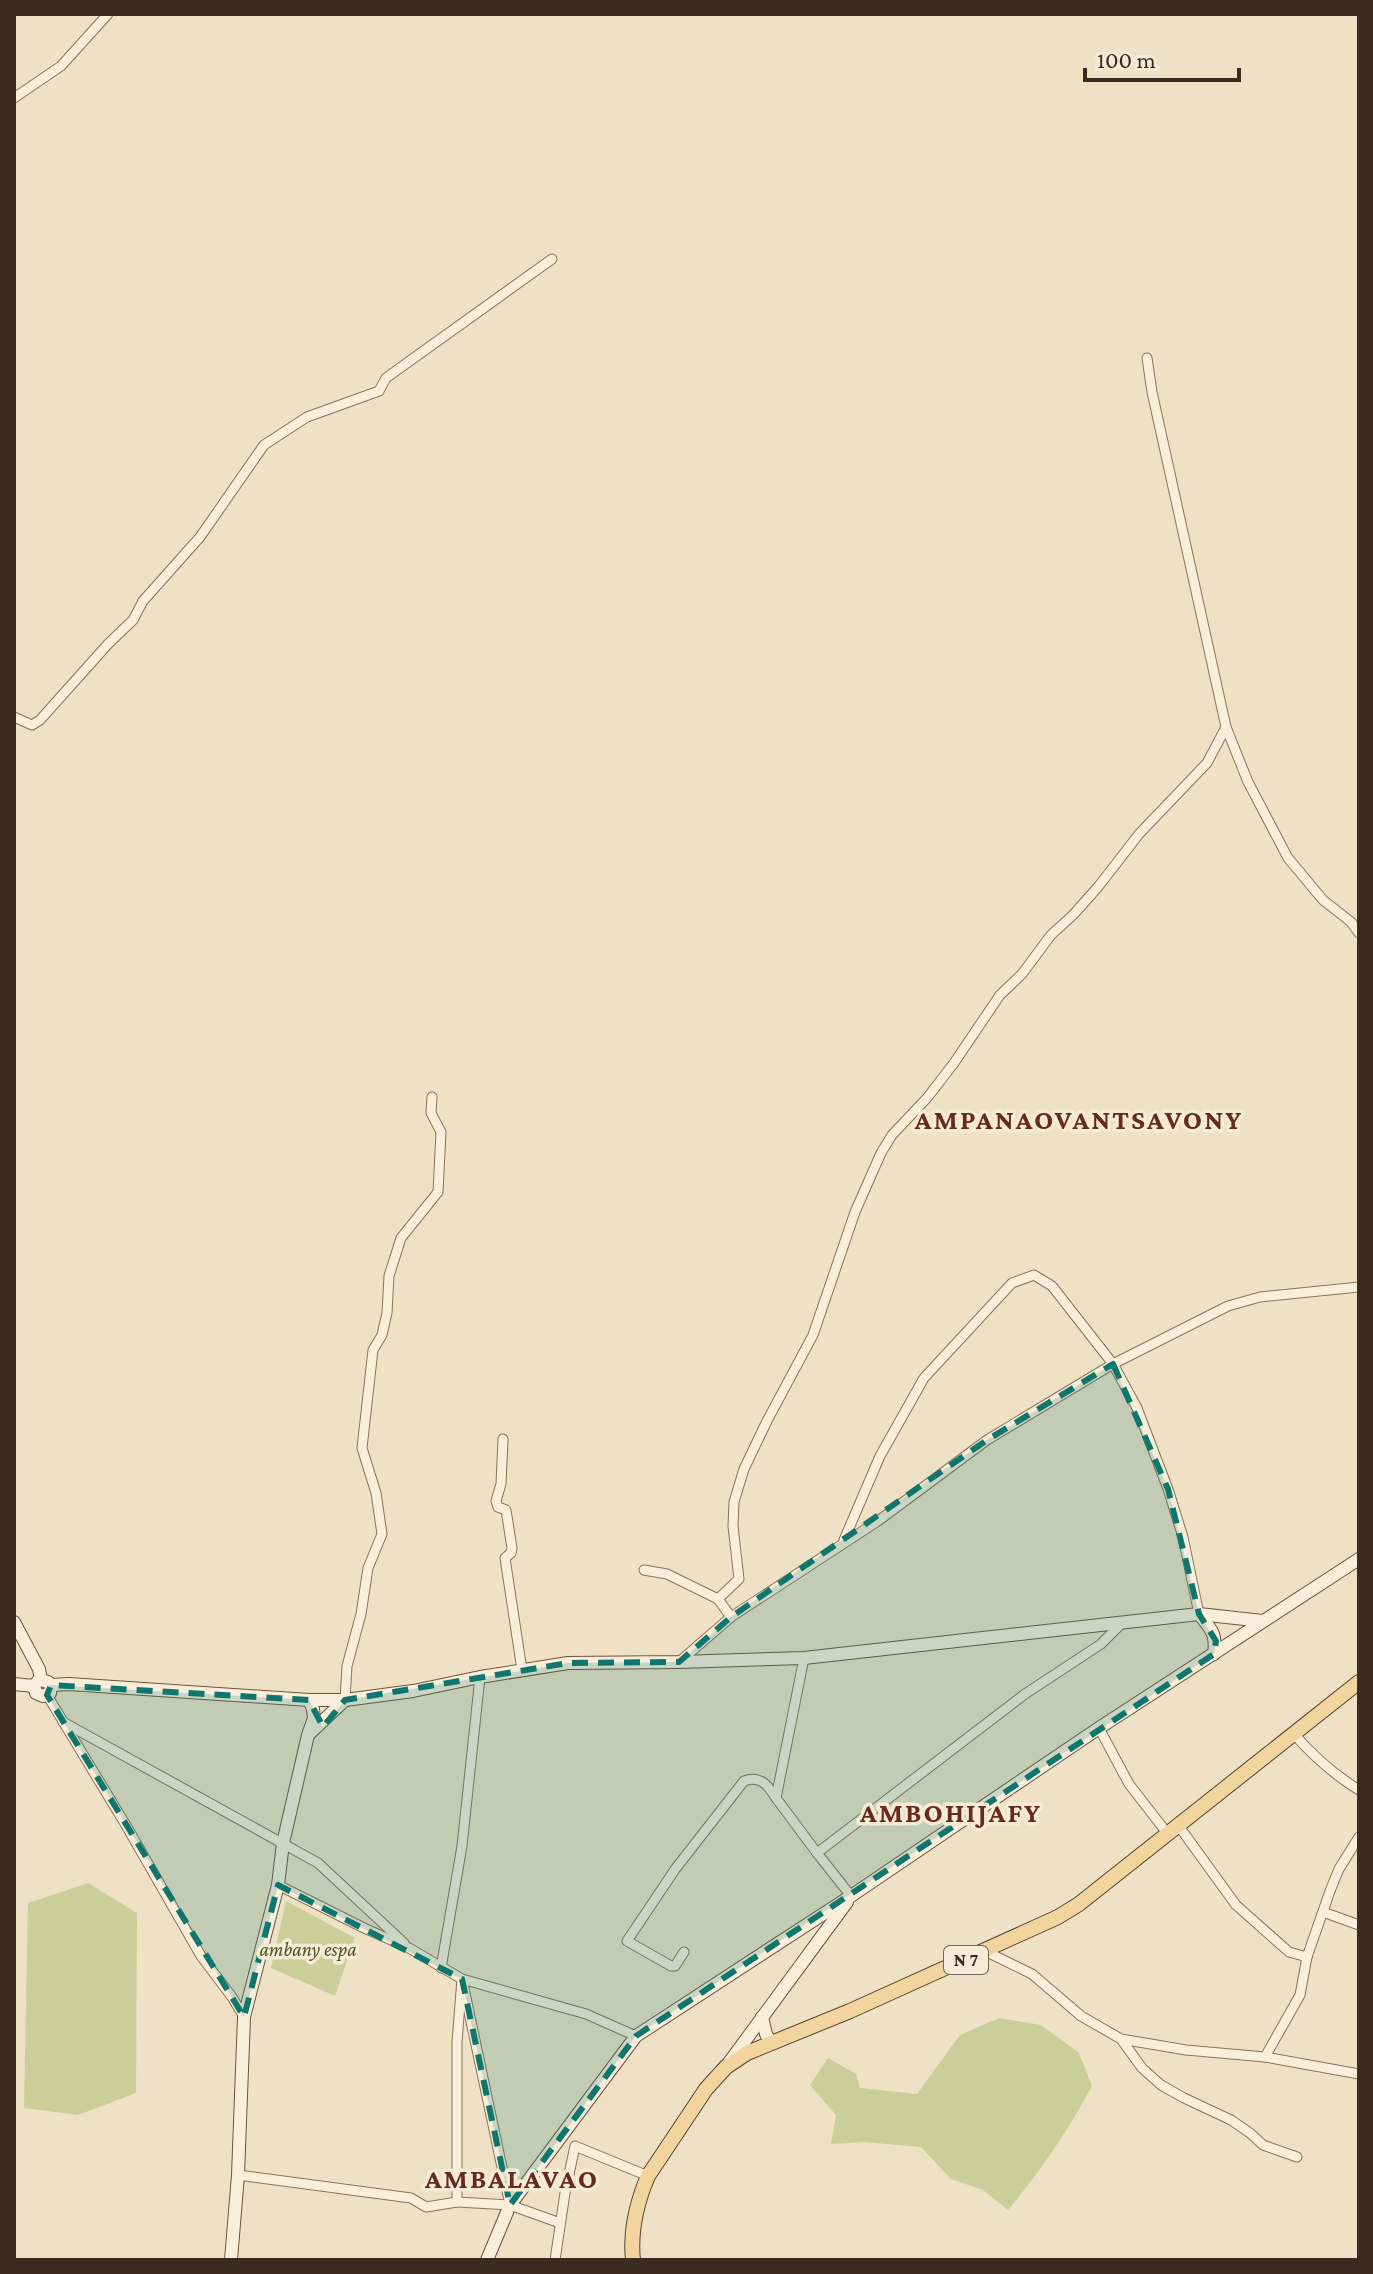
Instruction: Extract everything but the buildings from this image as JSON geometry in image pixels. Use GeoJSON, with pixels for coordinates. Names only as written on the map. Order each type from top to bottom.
{"type":"FeatureCollection","features":[{"type":"Feature","properties":{"kind":"main road","name":"N 7"},"geometry":{"type":"LineString","coordinates":[[633,2260],[631,2245],[635,2221],[648,2176],[706,2089],[726,2067],[747,2053],[1058,1917],[1079,1904],[1359,1682]]}},
{"type":"Feature","properties":{"kind":"street"},"geometry":{"type":"LineString","coordinates":[[14,98],[61,66],[108,14]]}},
{"type":"Feature","properties":{"kind":"street"},"geometry":{"type":"LineString","coordinates":[[14,717],[32,725],[40,720],[133,620],[143,601],[200,537],[264,445],[307,417],[379,391],[386,378],[552,259]]}},
{"type":"Feature","properties":{"kind":"street"},"geometry":{"type":"LineString","coordinates":[[1147,358],[1226,727],[1248,782],[1288,858],[1323,900],[1351,922],[1359,933]]}},
{"type":"Feature","properties":{"kind":"street"},"geometry":{"type":"LineString","coordinates":[[718,1599],[739,1579],[734,1502],[744,1469],[813,1335],[855,1212],[892,1135],[954,1063],[1000,995],[1022,974],[1051,935],[1098,887],[1139,834],[1207,763],[1226,727]]}},
{"type":"Feature","properties":{"kind":"street"},"geometry":{"type":"LineString","coordinates":[[308,1735],[345,1700],[347,1666],[361,1614],[368,1568],[382,1534],[376,1493],[362,1448],[373,1350],[382,1335],[389,1276],[401,1238],[438,1192],[441,1132],[431,1113],[432,1097]]}},
{"type":"Feature","properties":{"kind":"street"},"geometry":{"type":"LineString","coordinates":[[843,1542],[880,1456],[924,1378],[1012,1283],[1034,1275],[1052,1286],[1113,1364],[1137,1408],[1183,1537],[1199,1614],[1216,1641],[1214,1654]]}},
{"type":"Feature","properties":{"kind":"street"},"geometry":{"type":"LineString","coordinates":[[679,1662],[731,1617],[920,1492],[987,1440],[1113,1364],[1228,1306],[1260,1297],[1359,1287]]}},
{"type":"Feature","properties":{"kind":"street"},"geometry":{"type":"LineString","coordinates":[[503,1439],[501,1484],[496,1501],[498,1507],[506,1510],[512,1548],[505,1558],[522,1670]]}},
{"type":"Feature","properties":{"kind":"street"},"geometry":{"type":"LineString","coordinates":[[487,2260],[510,2205],[636,2036],[1359,1559]]}},
{"type":"Feature","properties":{"kind":"street"},"geometry":{"type":"LineString","coordinates":[[644,1570],[667,1574],[718,1599],[731,1617]]}},
{"type":"Feature","properties":{"kind":"street"},"geometry":{"type":"LineString","coordinates":[[14,1684],[69,1684],[345,1700],[568,1663],[804,1658],[1199,1614],[1263,1621]]}},
{"type":"Feature","properties":{"kind":"street"},"geometry":{"type":"LineString","coordinates":[[14,1622],[63,1722],[201,1956],[244,2017]]}},
{"type":"Feature","properties":{"kind":"street"},"geometry":{"type":"LineString","coordinates":[[817,1853],[1025,1694],[1101,1644],[1121,1624]]}},
{"type":"Feature","properties":{"kind":"street"},"geometry":{"type":"LineString","coordinates":[[776,1798],[804,1658]]}},
{"type":"Feature","properties":{"kind":"street"},"geometry":{"type":"LineString","coordinates":[[441,1968],[462,1846],[480,1677]]}},
{"type":"Feature","properties":{"kind":"street"},"geometry":{"type":"LineString","coordinates":[[231,2260],[238,2175],[244,2017],[278,1885],[283,1843],[314,1718],[309,1700]]}},
{"type":"Feature","properties":{"kind":"street"},"geometry":{"type":"LineString","coordinates":[[63,1722],[318,1863],[409,1948]]}},
{"type":"Feature","properties":{"kind":"street"},"geometry":{"type":"LineString","coordinates":[[1099,1728],[1129,1784],[1172,1829],[1236,1905],[1289,1952],[1307,1957]]}},
{"type":"Feature","properties":{"kind":"street"},"geometry":{"type":"LineString","coordinates":[[1293,1733],[1312,1755],[1359,1790]]}},
{"type":"Feature","properties":{"kind":"street"},"geometry":{"type":"LineString","coordinates":[[684,1952],[675,1966],[671,1966],[627,1941],[676,1868],[744,1781],[752,1778],[770,1787],[851,1896]]}},
{"type":"Feature","properties":{"kind":"street"},"geometry":{"type":"LineString","coordinates":[[1265,2057],[1300,1995],[1307,1957],[1339,1869],[1359,1837]]}},
{"type":"Feature","properties":{"kind":"street"},"geometry":{"type":"LineString","coordinates":[[278,1885],[409,1948],[462,1979],[586,2014],[636,2036]]}},
{"type":"Feature","properties":{"kind":"street"},"geometry":{"type":"LineString","coordinates":[[726,2067],[851,1896]]}},
{"type":"Feature","properties":{"kind":"street"},"geometry":{"type":"LineString","coordinates":[[1323,1912],[1359,1925]]}},
{"type":"Feature","properties":{"kind":"street"},"geometry":{"type":"LineString","coordinates":[[985,1951],[1032,1974],[1081,2016],[1121,2039],[1186,2050],[1265,2057],[1359,2074]]}},
{"type":"Feature","properties":{"kind":"street"},"geometry":{"type":"LineString","coordinates":[[457,2202],[457,2042],[462,1979]]}},
{"type":"Feature","properties":{"kind":"street"},"geometry":{"type":"LineString","coordinates":[[462,1979],[510,2205]]}},
{"type":"Feature","properties":{"kind":"street"},"geometry":{"type":"LineString","coordinates":[[762,2017],[771,2043]]}},
{"type":"Feature","properties":{"kind":"street"},"geometry":{"type":"LineString","coordinates":[[1121,2039],[1142,2068],[1161,2085],[1231,2120],[1263,2145],[1297,2157]]}},
{"type":"Feature","properties":{"kind":"street"},"geometry":{"type":"LineString","coordinates":[[562,2133],[575,2146],[648,2176]]}},
{"type":"Feature","properties":{"kind":"street"},"geometry":{"type":"LineString","coordinates":[[555,2260],[575,2146]]}},
{"type":"Feature","properties":{"kind":"street"},"geometry":{"type":"LineString","coordinates":[[238,2175],[411,2198],[426,2207],[457,2202],[510,2205],[560,2223]]}},
{"type":"Feature","properties":{"kind":"highlighted area"},"geometry":{"type":"Polygon","coordinates":[[[1113,1364],[1168,1489],[1199,1614],[1216,1641],[1214,1654],[636,2036],[510,2205],[462,1979],[278,1885],[244,2017],[47,1695],[51,1685],[309,1700],[323,1727],[345,1700],[568,1663],[679,1662],[731,1617],[987,1440],[1113,1364]]]}},
{"type":"Feature","properties":{"kind":"green space"},"geometry":{"type":"Polygon","coordinates":[[[88,1883],[137,1913],[136,2093],[78,2115],[24,2108],[28,1903],[88,1883]]]}},
{"type":"Feature","properties":{"kind":"green space","name":"ambany espa"},"geometry":{"type":"Polygon","coordinates":[[[286,1901],[355,1938],[335,1996],[271,1968],[286,1901]]]}},
{"type":"Feature","properties":{"kind":"green space"},"geometry":{"type":"Polygon","coordinates":[[[999,2018],[1041,2025],[1079,2053],[1092,2086],[1053,2150],[1008,2210],[983,2190],[951,2179],[921,2147],[864,2142],[831,2144],[836,2115],[810,2085],[828,2058],[856,2074],[860,2088],[917,2094],[960,2035],[999,2018]]]}},
{"type":"Feature","properties":{"kind":"district","name":"AMPANAOVANTSAVONY"},"geometry":{"type":"Point","coordinates":[1079,1119]}},
{"type":"Feature","properties":{"kind":"district","name":"AMBOHIJAFY"},"geometry":{"type":"Point","coordinates":[951,1812]}},
{"type":"Feature","properties":{"kind":"district","name":"AMBALAVAO"},"geometry":{"type":"Point","coordinates":[512,2178]}}]}
